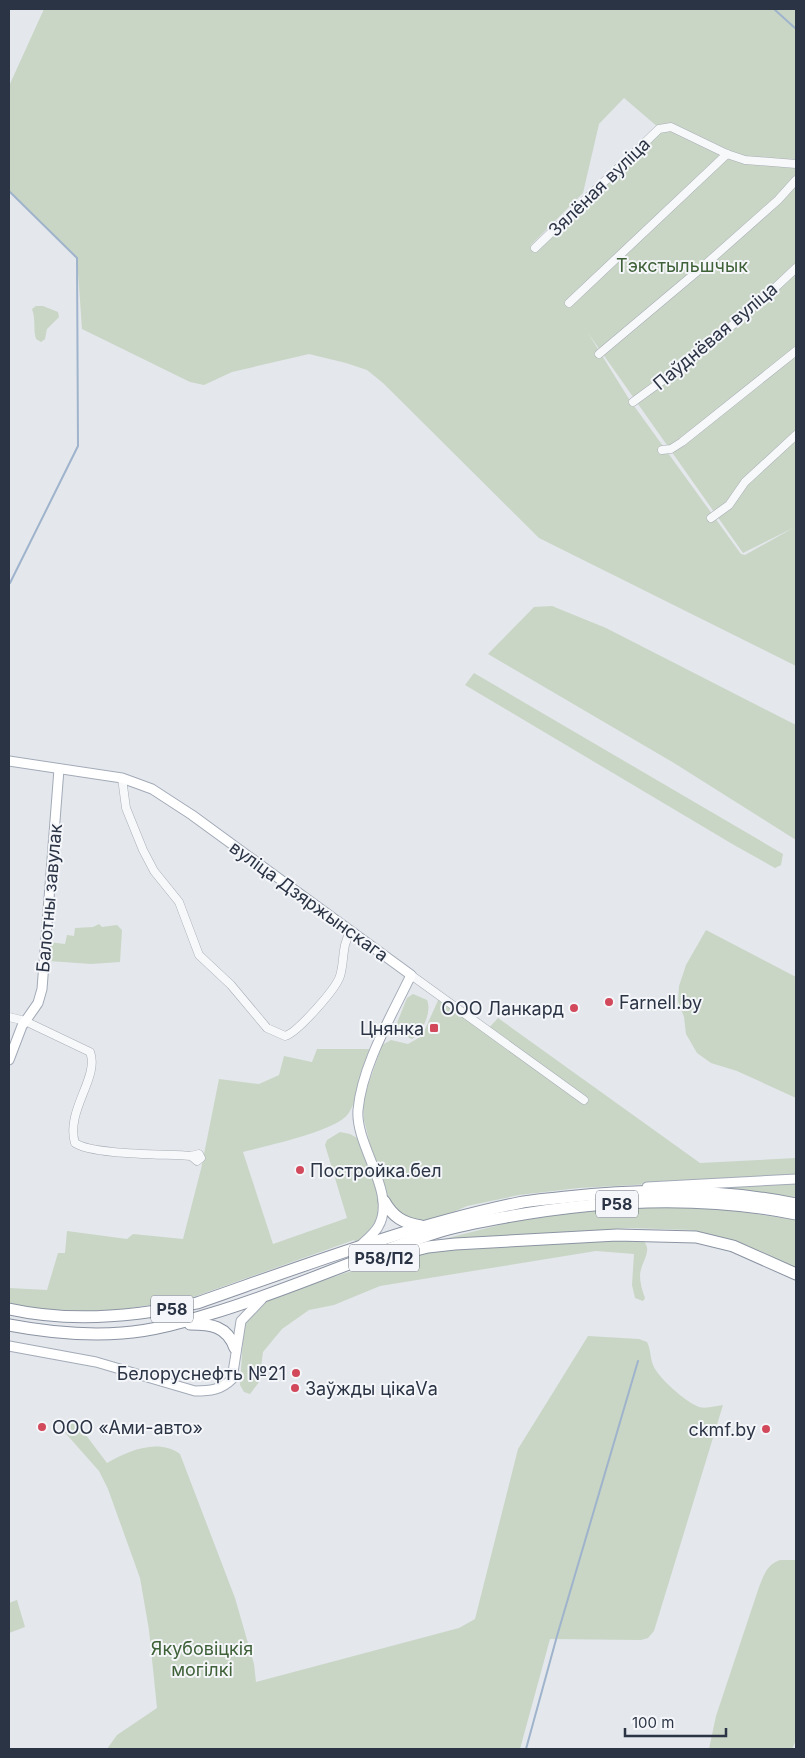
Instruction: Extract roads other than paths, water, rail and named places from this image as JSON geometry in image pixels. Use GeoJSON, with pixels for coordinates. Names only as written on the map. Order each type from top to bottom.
{"type":"FeatureCollection","features":[{"type":"Feature","properties":{"kind":"highway","name":"Р58"},"geometry":{"type":"LineString","coordinates":[[9,1309],[77,1318],[112,1317],[160,1312],[198,1303],[359,1246],[422,1226],[520,1202],[613,1193],[703,1193],[796,1204]]}},
{"type":"Feature","properties":{"kind":"highway"},"geometry":{"type":"LineString","coordinates":[[384,1201],[389,1211],[401,1221],[422,1226]]}},
{"type":"Feature","properties":{"kind":"highway","name":"Р58"},"geometry":{"type":"LineString","coordinates":[[9,1325],[38,1331],[95,1334],[123,1333],[176,1324],[262,1299],[439,1232],[554,1210],[622,1203],[694,1203],[747,1206],[796,1214]]}},
{"type":"Feature","properties":{"kind":"highway","name":"Р58/П2"},"geometry":{"type":"LineString","coordinates":[[313,1279],[428,1247],[626,1234],[671,1235],[715,1241],[733,1246],[796,1274]]}},
{"type":"Feature","properties":{"kind":"highway"},"geometry":{"type":"LineString","coordinates":[[176,1324],[203,1324],[219,1327],[232,1338],[235,1348]]}},
{"type":"Feature","properties":{"kind":"main road","name":"вуліца Дзяржынскага"},"geometry":{"type":"LineString","coordinates":[[9,761],[122,778],[166,797],[411,975]]}},
{"type":"Feature","properties":{"kind":"main road","name":"Балотны завулак"},"geometry":{"type":"LineString","coordinates":[[9,1060],[24,1021],[35,1009],[42,989],[59,769]]}},
{"type":"Feature","properties":{"kind":"main road"},"geometry":{"type":"LineString","coordinates":[[359,1246],[379,1225],[384,1201],[362,1138],[358,1120],[358,1108],[374,1055],[411,975]]}},
{"type":"Feature","properties":{"kind":"main road"},"geometry":{"type":"LineString","coordinates":[[613,1193],[653,1186],[796,1179]]}},
{"type":"Feature","properties":{"kind":"main road"},"geometry":{"type":"LineString","coordinates":[[9,1346],[96,1362],[194,1391],[209,1391],[227,1385],[232,1379],[235,1348],[241,1321],[262,1299]]}},
{"type":"Feature","properties":{"kind":"street","name":"Зялёная вуліца"},"geometry":{"type":"LineString","coordinates":[[535,248],[664,126],[671,127],[726,154]]}},
{"type":"Feature","properties":{"kind":"street"},"geometry":{"type":"LineString","coordinates":[[569,303],[726,154],[745,160],[796,164]]}},
{"type":"Feature","properties":{"kind":"street"},"geometry":{"type":"LineString","coordinates":[[598,354],[734,239],[778,200],[796,180]]}},
{"type":"Feature","properties":{"kind":"street","name":"Паўднёвая вуліца"},"geometry":{"type":"LineString","coordinates":[[633,402],[725,333],[796,268]]}},
{"type":"Feature","properties":{"kind":"street"},"geometry":{"type":"LineString","coordinates":[[662,450],[671,449],[682,442],[796,351]]}},
{"type":"Feature","properties":{"kind":"street"},"geometry":{"type":"LineString","coordinates":[[711,518],[729,505],[745,482],[796,435]]}},
{"type":"Feature","properties":{"kind":"street"},"geometry":{"type":"LineString","coordinates":[[122,778],[126,808],[140,842],[150,864],[179,902],[194,949],[204,962],[231,985],[273,1032],[285,1036],[295,1032],[336,984],[341,973],[345,939],[351,931]]}},
{"type":"Feature","properties":{"kind":"street","name":"вуліца Дзяржынскага"},"geometry":{"type":"LineString","coordinates":[[411,975],[584,1100]]}},
{"type":"Feature","properties":{"kind":"street"},"geometry":{"type":"LineString","coordinates":[[9,1017],[24,1021],[90,1052],[92,1067],[75,1115],[73,1136],[75,1143],[89,1149],[191,1156]]}},
{"type":"Feature","properties":{"kind":"waterway"},"geometry":{"type":"LineString","coordinates":[[774,9],[796,29]]}},
{"type":"Feature","properties":{"kind":"waterway"},"geometry":{"type":"LineString","coordinates":[[9,191],[77,258],[78,446],[10,583]]}},
{"type":"Feature","properties":{"kind":"waterway"},"geometry":{"type":"LineString","coordinates":[[526,1749],[557,1636],[638,1361]]}},
{"type":"Feature","properties":{"kind":"place","name":"Farnell.by"},"geometry":{"type":"Point","coordinates":[609,1002]}},
{"type":"Feature","properties":{"kind":"place","name":"ООО Ланкард"},"geometry":{"type":"Point","coordinates":[574,1008]}},
{"type":"Feature","properties":{"kind":"place","name":"Цнянка"},"geometry":{"type":"Point","coordinates":[434,1028]}},
{"type":"Feature","properties":{"kind":"place","name":"Постройка.бел"},"geometry":{"type":"Point","coordinates":[300,1170]}},
{"type":"Feature","properties":{"kind":"place","name":"Белоруснефть №21"},"geometry":{"type":"Point","coordinates":[296,1373]}},
{"type":"Feature","properties":{"kind":"place","name":"Заўжды цікаVа"},"geometry":{"type":"Point","coordinates":[295,1388]}},
{"type":"Feature","properties":{"kind":"place","name":"ООО «Ами-авто»"},"geometry":{"type":"Point","coordinates":[42,1427]}},
{"type":"Feature","properties":{"kind":"place","name":"ckmf.by"},"geometry":{"type":"Point","coordinates":[766,1429]}},
{"type":"Feature","properties":{"kind":"park label","name":"Тэкстыльшчык"},"geometry":{"type":"Point","coordinates":[682,265]}},
{"type":"Feature","properties":{"kind":"park label","name":"Якубовіцкія могілкі"},"geometry":{"type":"Point","coordinates":[202,1658]}}]}
